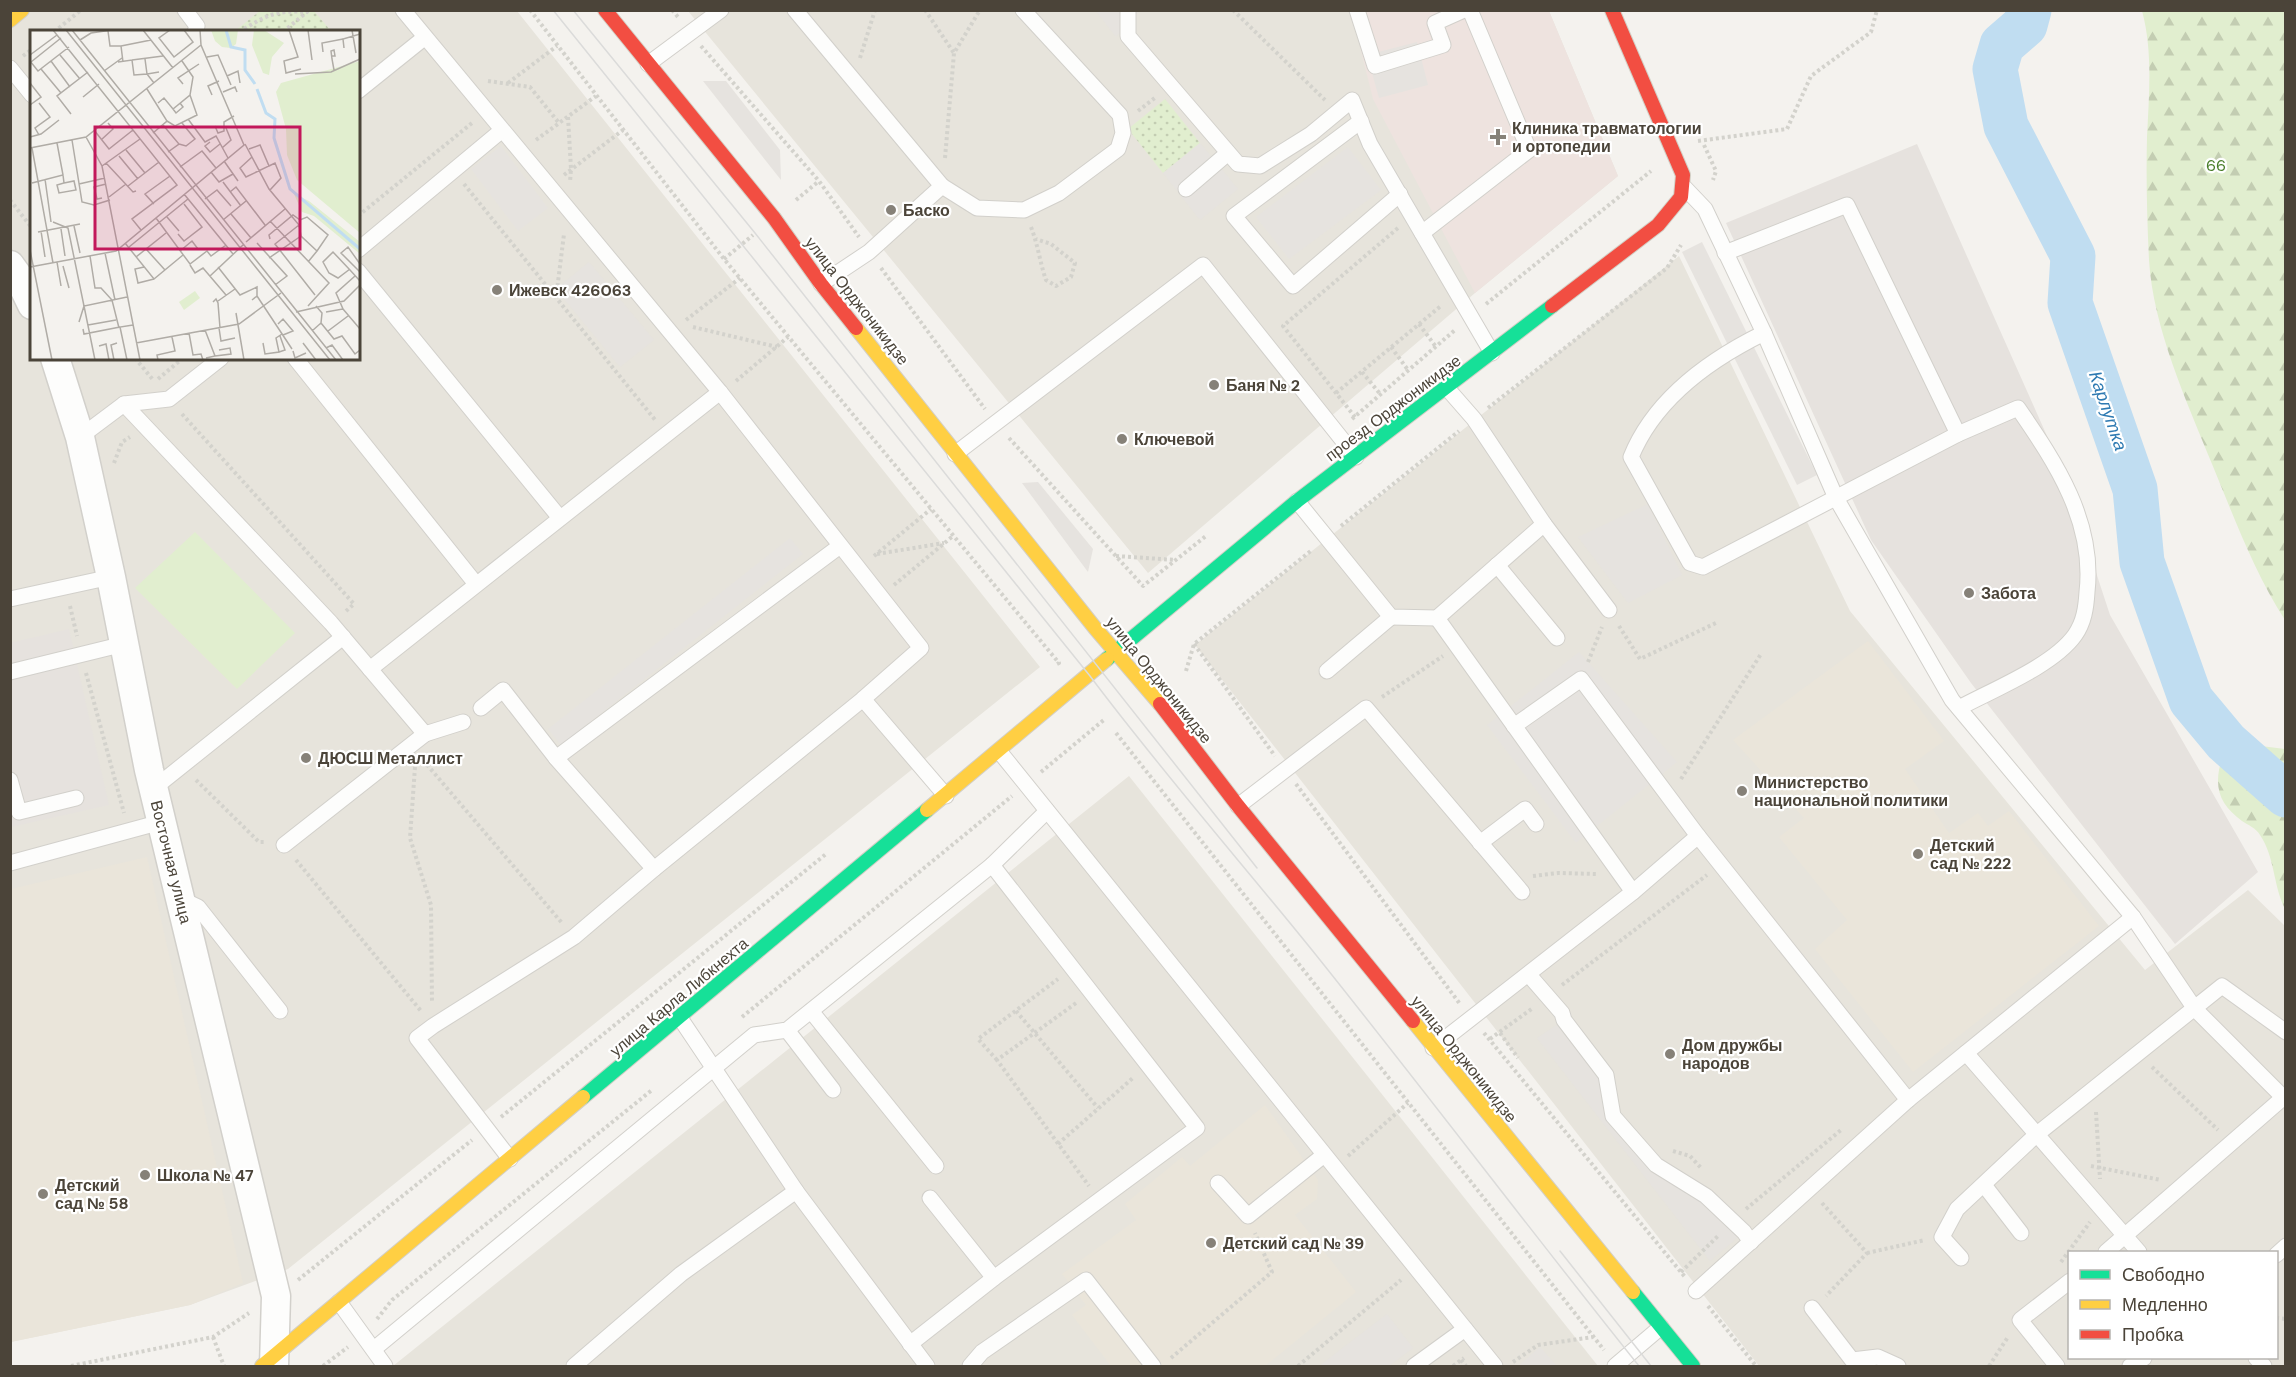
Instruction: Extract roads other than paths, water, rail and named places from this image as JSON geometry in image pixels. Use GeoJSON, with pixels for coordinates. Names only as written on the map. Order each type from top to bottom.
{"type":"FeatureCollection","features":[{"type":"Feature","properties":{"kind":"main road"},"geometry":{"type":"LineString","coordinates":[[10,20],[22,10]]}},
{"type":"Feature","properties":{"kind":"main road","name":"улица Орджоникидзе"},"geometry":{"type":"LineString","coordinates":[[605,10],[774,218],[821,284],[1095,628],[1152,693],[1238,806],[1693,1366]]}},
{"type":"Feature","properties":{"kind":"main road"},"geometry":{"type":"LineString","coordinates":[[1612,10],[1683,175],[1685,188]]}},
{"type":"Feature","properties":{"kind":"main road","name":"проезд Орджоникидзе"},"geometry":{"type":"LineString","coordinates":[[1118,652],[1298,501],[1658,225],[1676,207],[1685,188]]}},
{"type":"Feature","properties":{"kind":"main road","name":"улица Карла Либкнехта"},"geometry":{"type":"LineString","coordinates":[[270,1363],[339,1302],[1118,652]]}},
{"type":"Feature","properties":{"kind":"street"},"geometry":{"type":"LineString","coordinates":[[10,265],[30,301]]}},
{"type":"Feature","properties":{"kind":"street","name":"Восточная улица"},"geometry":{"type":"LineString","coordinates":[[56,360],[80,437],[111,577],[153,789],[276,1296],[270,1363]]}},
{"type":"Feature","properties":{"kind":"lane"},"geometry":{"type":"LineString","coordinates":[[185,10],[197,26],[196,30]]}},
{"type":"Feature","properties":{"kind":"lane"},"geometry":{"type":"LineString","coordinates":[[403,10],[720,393],[921,648],[863,699],[574,937],[417,1038],[510,1159]]}},
{"type":"Feature","properties":{"kind":"lane"},"geometry":{"type":"LineString","coordinates":[[648,64],[721,10]]}},
{"type":"Feature","properties":{"kind":"lane"},"geometry":{"type":"LineString","coordinates":[[795,10],[942,186],[977,208],[1024,210],[1059,193],[1118,149],[1122,133],[1120,115],[1023,10]]}},
{"type":"Feature","properties":{"kind":"lane"},"geometry":{"type":"LineString","coordinates":[[1357,10],[1375,66],[1443,45],[1435,23],[1464,10]]}},
{"type":"Feature","properties":{"kind":"lane"},"geometry":{"type":"LineString","coordinates":[[1422,232],[1529,150],[1470,10]]}},
{"type":"Feature","properties":{"kind":"lane"},"geometry":{"type":"LineString","coordinates":[[1128,11],[1128,36],[1238,164],[1260,166],[1311,134],[1352,100],[1370,144],[1492,353]]}},
{"type":"Feature","properties":{"kind":"lane"},"geometry":{"type":"LineString","coordinates":[[360,89],[424,38]]}},
{"type":"Feature","properties":{"kind":"lane"},"geometry":{"type":"LineString","coordinates":[[10,68],[30,93]]}},
{"type":"Feature","properties":{"kind":"lane"},"geometry":{"type":"LineString","coordinates":[[1361,121],[1234,216],[1293,286],[1400,194]]}},
{"type":"Feature","properties":{"kind":"lane"},"geometry":{"type":"LineString","coordinates":[[360,248],[501,130]]}},
{"type":"Feature","properties":{"kind":"lane"},"geometry":{"type":"LineString","coordinates":[[1186,189],[1228,153]]}},
{"type":"Feature","properties":{"kind":"lane"},"geometry":{"type":"LineString","coordinates":[[821,284],[869,252],[942,186]]}},
{"type":"Feature","properties":{"kind":"lane"},"geometry":{"type":"LineString","coordinates":[[1685,188],[1705,209],[1764,333],[1836,498],[1952,700],[2133,917],[2195,1009],[2285,1099],[2107,1251]]}},
{"type":"Feature","properties":{"kind":"lane"},"geometry":{"type":"LineString","coordinates":[[1725,253],[1847,205],[1958,434]]}},
{"type":"Feature","properties":{"kind":"lane"},"geometry":{"type":"LineString","coordinates":[[956,453],[1203,265],[1356,457]]}},
{"type":"Feature","properties":{"kind":"lane"},"geometry":{"type":"LineString","coordinates":[[360,273],[560,518]]}},
{"type":"Feature","properties":{"kind":"lane"},"geometry":{"type":"LineString","coordinates":[[1764,333],[1736,346],[1680,386],[1639,436],[1631,457],[1690,563],[1703,567],[1958,434],[2018,408],[2043,445],[2080,516],[2089,575],[2085,614],[2074,636],[2043,664],[1959,708]]}},
{"type":"Feature","properties":{"kind":"lane"},"geometry":{"type":"LineString","coordinates":[[80,437],[124,404],[169,399],[218,360]]}},
{"type":"Feature","properties":{"kind":"lane"},"geometry":{"type":"LineString","coordinates":[[297,360],[476,584]]}},
{"type":"Feature","properties":{"kind":"lane"},"geometry":{"type":"LineString","coordinates":[[1446,387],[1474,419],[1544,524],[1609,610]]}},
{"type":"Feature","properties":{"kind":"lane"},"geometry":{"type":"LineString","coordinates":[[370,669],[720,393]]}},
{"type":"Feature","properties":{"kind":"lane"},"geometry":{"type":"LineString","coordinates":[[124,404],[331,623],[425,734]]}},
{"type":"Feature","properties":{"kind":"lane"},"geometry":{"type":"LineString","coordinates":[[1298,501],[1391,617]]}},
{"type":"Feature","properties":{"kind":"lane"},"geometry":{"type":"LineString","coordinates":[[1327,671],[1391,617],[1437,618],[1544,524]]}},
{"type":"Feature","properties":{"kind":"lane"},"geometry":{"type":"LineString","coordinates":[[556,758],[840,546]]}},
{"type":"Feature","properties":{"kind":"lane"},"geometry":{"type":"LineString","coordinates":[[1497,566],[1557,638]]}},
{"type":"Feature","properties":{"kind":"lane"},"geometry":{"type":"LineString","coordinates":[[10,599],[111,577]]}},
{"type":"Feature","properties":{"kind":"lane"},"geometry":{"type":"LineString","coordinates":[[1437,618],[1633,892]]}},
{"type":"Feature","properties":{"kind":"lane"},"geometry":{"type":"LineString","coordinates":[[153,789],[343,637]]}},
{"type":"Feature","properties":{"kind":"lane"},"geometry":{"type":"LineString","coordinates":[[10,672],[124,644]]}},
{"type":"Feature","properties":{"kind":"lane"},"geometry":{"type":"LineString","coordinates":[[1514,726],[1581,679],[1698,836],[1908,1100]]}},
{"type":"Feature","properties":{"kind":"lane"},"geometry":{"type":"LineString","coordinates":[[481,708],[503,690],[556,758],[654,869]]}},
{"type":"Feature","properties":{"kind":"lane"},"geometry":{"type":"LineString","coordinates":[[863,699],[946,796]]}},
{"type":"Feature","properties":{"kind":"lane"},"geometry":{"type":"LineString","coordinates":[[1238,806],[1366,708],[1522,892]]}},
{"type":"Feature","properties":{"kind":"lane"},"geometry":{"type":"LineString","coordinates":[[284,845],[413,748],[425,734],[463,722]]}},
{"type":"Feature","properties":{"kind":"lane"},"geometry":{"type":"LineString","coordinates":[[999,751],[1495,1366]]}},
{"type":"Feature","properties":{"kind":"lane"},"geometry":{"type":"LineString","coordinates":[[10,780],[19,812],[76,798]]}},
{"type":"Feature","properties":{"kind":"lane"},"geometry":{"type":"LineString","coordinates":[[1480,843],[1525,809],[1536,824]]}},
{"type":"Feature","properties":{"kind":"lane"},"geometry":{"type":"LineString","coordinates":[[374,1349],[754,1035],[787,1030],[811,1011],[992,865],[1047,811]]}},
{"type":"Feature","properties":{"kind":"lane"},"geometry":{"type":"LineString","coordinates":[[10,863],[161,822]]}},
{"type":"Feature","properties":{"kind":"lane"},"geometry":{"type":"LineString","coordinates":[[1433,1048],[1633,892],[1698,836]]}},
{"type":"Feature","properties":{"kind":"lane"},"geometry":{"type":"LineString","coordinates":[[910,1344],[994,1278],[1197,1128],[992,865]]}},
{"type":"Feature","properties":{"kind":"lane"},"geometry":{"type":"LineString","coordinates":[[179,897],[198,907],[280,1011]]}},
{"type":"Feature","properties":{"kind":"lane"},"geometry":{"type":"LineString","coordinates":[[1696,1291],[1908,1100],[2133,917]]}},
{"type":"Feature","properties":{"kind":"lane"},"geometry":{"type":"LineString","coordinates":[[1529,975],[1548,996],[1606,1075],[1613,1116],[1656,1165],[1706,1197],[1751,1242]]}},
{"type":"Feature","properties":{"kind":"lane"},"geometry":{"type":"LineString","coordinates":[[1961,1258],[1942,1237],[1957,1209],[2036,1135],[2222,986],[2286,1032]]}},
{"type":"Feature","properties":{"kind":"lane"},"geometry":{"type":"LineString","coordinates":[[811,1011],[936,1166]]}},
{"type":"Feature","properties":{"kind":"lane"},"geometry":{"type":"LineString","coordinates":[[680,1018],[796,1191],[927,1366]]}},
{"type":"Feature","properties":{"kind":"lane"},"geometry":{"type":"LineString","coordinates":[[787,1030],[833,1090]]}},
{"type":"Feature","properties":{"kind":"lane"},"geometry":{"type":"LineString","coordinates":[[1966,1053],[2138,1251]]}},
{"type":"Feature","properties":{"kind":"lane"},"geometry":{"type":"LineString","coordinates":[[1218,1183],[1248,1216],[1324,1155]]}},
{"type":"Feature","properties":{"kind":"lane"},"geometry":{"type":"LineString","coordinates":[[1984,1185],[2021,1233]]}},
{"type":"Feature","properties":{"kind":"lane"},"geometry":{"type":"LineString","coordinates":[[574,1366],[681,1274],[796,1191]]}},
{"type":"Feature","properties":{"kind":"lane"},"geometry":{"type":"LineString","coordinates":[[930,1198],[994,1278]]}},
{"type":"Feature","properties":{"kind":"lane"},"geometry":{"type":"LineString","coordinates":[[970,1366],[982,1352],[1086,1280],[1152,1366]]}},
{"type":"Feature","properties":{"kind":"lane"},"geometry":{"type":"LineString","coordinates":[[2057,1366],[2020,1320],[2068,1283]]}},
{"type":"Feature","properties":{"kind":"lane"},"geometry":{"type":"LineString","coordinates":[[339,1302],[386,1366]]}},
{"type":"Feature","properties":{"kind":"lane"},"geometry":{"type":"LineString","coordinates":[[1812,1308],[1852,1360],[1878,1357],[1898,1366]]}},
{"type":"Feature","properties":{"kind":"lane"},"geometry":{"type":"LineString","coordinates":[[1616,1366],[1661,1327]]}},
{"type":"Feature","properties":{"kind":"lane"},"geometry":{"type":"LineString","coordinates":[[1414,1366],[1465,1329]]}},
{"type":"Feature","properties":{"kind":"waterway","name":"Карлутка"},"geometry":{"type":"LineString","coordinates":[[2029,10],[2025,25],[2002,45],[1995,69],[2006,126],[2073,256],[2070,303],[2135,489],[2142,562],[2191,700],[2226,742],[2286,795]]}},
{"type":"Feature","properties":{"kind":"tram line"},"geometry":{"type":"LineString","coordinates":[[553,10],[1145,747],[1316,955],[1639,1366]]}},
{"type":"Feature","properties":{"kind":"tram line"},"geometry":{"type":"LineString","coordinates":[[573,10],[755,233],[1257,868]]}},
{"type":"Feature","properties":{"kind":"tram line"},"geometry":{"type":"LineString","coordinates":[[1560,1251],[1651,1366]]}},
{"type":"Feature","properties":{"kind":"place","name":"Клиника травматологии и ортопедии"},"geometry":{"type":"Point","coordinates":[1498,137]}},
{"type":"Feature","properties":{"kind":"place","name":"Баско"},"geometry":{"type":"Point","coordinates":[891,210]}},
{"type":"Feature","properties":{"kind":"place","name":"Ижевск 426063"},"geometry":{"type":"Point","coordinates":[497,290]}},
{"type":"Feature","properties":{"kind":"place","name":"Баня № 2"},"geometry":{"type":"Point","coordinates":[1214,385]}},
{"type":"Feature","properties":{"kind":"place","name":"Ключевой"},"geometry":{"type":"Point","coordinates":[1122,439]}},
{"type":"Feature","properties":{"kind":"place","name":"Забота"},"geometry":{"type":"Point","coordinates":[1969,593]}},
{"type":"Feature","properties":{"kind":"place","name":"ДЮСШ Металлист"},"geometry":{"type":"Point","coordinates":[306,758]}},
{"type":"Feature","properties":{"kind":"place","name":"Министерство национальной политики"},"geometry":{"type":"Point","coordinates":[1742,791]}},
{"type":"Feature","properties":{"kind":"place","name":"Детский сад № 222"},"geometry":{"type":"Point","coordinates":[1918,854]}},
{"type":"Feature","properties":{"kind":"place","name":"Дом дружбы народов"},"geometry":{"type":"Point","coordinates":[1670,1054]}},
{"type":"Feature","properties":{"kind":"place","name":"Школа № 47"},"geometry":{"type":"Point","coordinates":[145,1175]}},
{"type":"Feature","properties":{"kind":"place","name":"Детский сад № 58"},"geometry":{"type":"Point","coordinates":[43,1194]}},
{"type":"Feature","properties":{"kind":"place","name":"Детский сад № 39"},"geometry":{"type":"Point","coordinates":[1211,1243]}},
{"type":"Feature","properties":{"kind":"park label","name":"66"},"geometry":{"type":"Point","coordinates":[2216,165]}}]}
